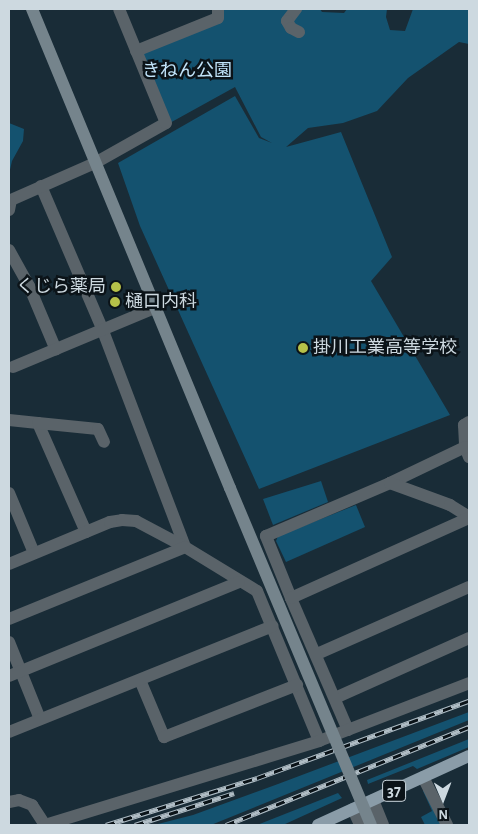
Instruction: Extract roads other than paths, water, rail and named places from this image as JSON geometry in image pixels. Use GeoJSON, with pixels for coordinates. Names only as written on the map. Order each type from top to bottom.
{"type":"FeatureCollection","features":[{"type":"Feature","properties":{"kind":"main road","name":"37"},"geometry":{"type":"LineString","coordinates":[[318,825],[469,756]]}},
{"type":"Feature","properties":{"kind":"street"},"geometry":{"type":"LineString","coordinates":[[32,9],[370,825]]}},
{"type":"Feature","properties":{"kind":"street"},"geometry":{"type":"LineString","coordinates":[[9,210],[10,200],[95,163],[166,124],[119,9]]}},
{"type":"Feature","properties":{"kind":"street"},"geometry":{"type":"LineString","coordinates":[[136,51],[218,18],[218,9]]}},
{"type":"Feature","properties":{"kind":"street"},"geometry":{"type":"LineString","coordinates":[[296,9],[287,21],[291,28],[299,32]]}},
{"type":"Feature","properties":{"kind":"street"},"geometry":{"type":"LineString","coordinates":[[41,186],[103,331],[185,547]]}},
{"type":"Feature","properties":{"kind":"street"},"geometry":{"type":"LineString","coordinates":[[9,250],[28,286],[56,350]]}},
{"type":"Feature","properties":{"kind":"street"},"geometry":{"type":"LineString","coordinates":[[13,367],[156,308]]}},
{"type":"Feature","properties":{"kind":"street"},"geometry":{"type":"LineString","coordinates":[[9,420],[98,429],[104,442]]}},
{"type":"Feature","properties":{"kind":"street"},"geometry":{"type":"LineString","coordinates":[[348,730],[266,536],[467,452],[464,425],[469,422]]}},
{"type":"Feature","properties":{"kind":"street"},"geometry":{"type":"LineString","coordinates":[[38,423],[86,532]]}},
{"type":"Feature","properties":{"kind":"street"},"geometry":{"type":"LineString","coordinates":[[390,483],[450,505],[469,517]]}},
{"type":"Feature","properties":{"kind":"street"},"geometry":{"type":"LineString","coordinates":[[9,493],[34,554]]}},
{"type":"Feature","properties":{"kind":"street"},"geometry":{"type":"LineString","coordinates":[[291,598],[469,517]]}},
{"type":"Feature","properties":{"kind":"street"},"geometry":{"type":"LineString","coordinates":[[9,564],[86,532],[122,520],[136,521],[185,547],[239,582],[257,591],[273,626],[319,742]]}},
{"type":"Feature","properties":{"kind":"street"},"geometry":{"type":"LineString","coordinates":[[9,619],[185,547]]}},
{"type":"Feature","properties":{"kind":"street"},"geometry":{"type":"LineString","coordinates":[[15,674],[239,582]]}},
{"type":"Feature","properties":{"kind":"street"},"geometry":{"type":"LineString","coordinates":[[317,654],[469,587]]}},
{"type":"Feature","properties":{"kind":"street"},"geometry":{"type":"LineString","coordinates":[[9,732],[273,626]]}},
{"type":"Feature","properties":{"kind":"street"},"geometry":{"type":"LineString","coordinates":[[335,698],[469,638]]}},
{"type":"Feature","properties":{"kind":"street"},"geometry":{"type":"LineString","coordinates":[[9,642],[15,674],[40,719]]}},
{"type":"Feature","properties":{"kind":"street"},"geometry":{"type":"LineString","coordinates":[[140,680],[164,737],[297,685]]}},
{"type":"Feature","properties":{"kind":"street"},"geometry":{"type":"LineString","coordinates":[[9,802],[20,800],[32,805],[45,825],[319,742],[469,683]]}},
{"type":"Feature","properties":{"kind":"street"},"geometry":{"type":"LineString","coordinates":[[423,777],[447,825]]}},
{"type":"Feature","properties":{"kind":"street"},"geometry":{"type":"LineString","coordinates":[[372,800],[383,825]]}},
{"type":"Feature","properties":{"kind":"street"},"geometry":{"type":"LineString","coordinates":[[353,809],[360,825]]}},
{"type":"Feature","properties":{"kind":"railway"},"geometry":{"type":"LineString","coordinates":[[106,825],[257,778],[469,701]]}},
{"type":"Feature","properties":{"kind":"railway"},"geometry":{"type":"LineString","coordinates":[[226,825],[469,727]]}},
{"type":"Feature","properties":{"kind":"railway"},"geometry":{"type":"LineString","coordinates":[[135,825],[234,793]]}},
{"type":"Feature","properties":{"kind":"place","name":"くじら薬局"},"geometry":{"type":"Point","coordinates":[116,287]}},
{"type":"Feature","properties":{"kind":"place","name":"樋口内科"},"geometry":{"type":"Point","coordinates":[115,302]}},
{"type":"Feature","properties":{"kind":"place","name":"掛川工業高等学校"},"geometry":{"type":"Point","coordinates":[303,348]}},
{"type":"Feature","properties":{"kind":"park label","name":"きねん公園"},"geometry":{"type":"Point","coordinates":[187,71]}}]}
